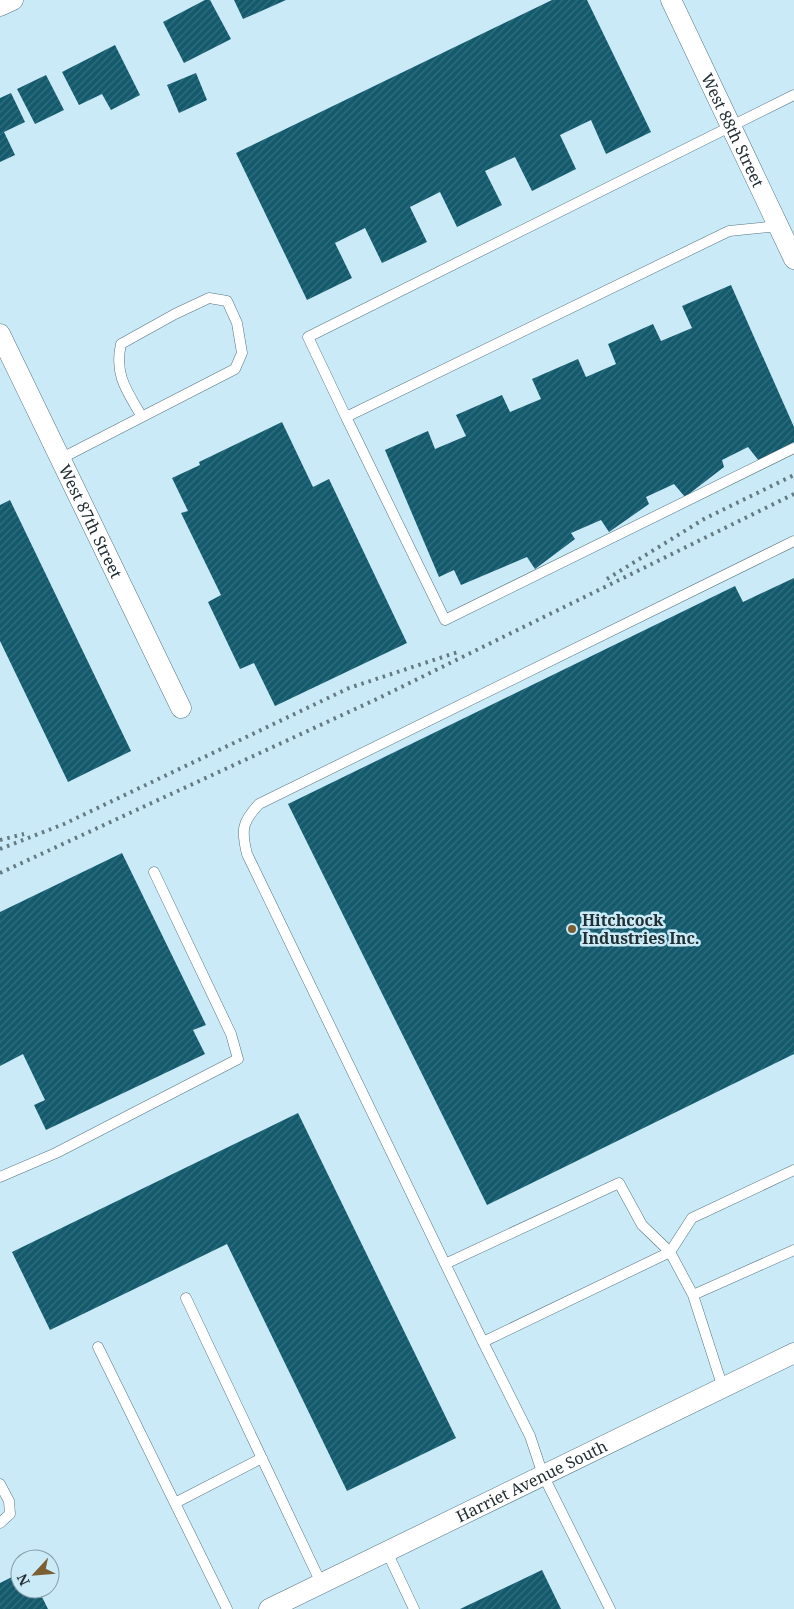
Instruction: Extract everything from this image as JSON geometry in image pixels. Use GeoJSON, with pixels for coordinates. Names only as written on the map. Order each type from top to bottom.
{"type":"FeatureCollection","features":[{"type":"Feature","properties":{"kind":"street"},"geometry":{"type":"LineString","coordinates":[[0,6],[13,0]]}},
{"type":"Feature","properties":{"kind":"street","name":"West 88th Street"},"geometry":{"type":"LineString","coordinates":[[670,0],[794,259]]}},
{"type":"Feature","properties":{"kind":"street","name":"West 87th Street"},"geometry":{"type":"LineString","coordinates":[[0,334],[181,708]]}},
{"type":"Feature","properties":{"kind":"street","name":"Harriet Avenue South"},"geometry":{"type":"LineString","coordinates":[[269,1609],[794,1353]]}},
{"type":"Feature","properties":{"kind":"lane"},"geometry":{"type":"LineString","coordinates":[[794,95],[308,337],[445,620],[794,448]]}},
{"type":"Feature","properties":{"kind":"lane"},"geometry":{"type":"LineString","coordinates":[[346,417],[729,231],[778,226]]}},
{"type":"Feature","properties":{"kind":"lane"},"geometry":{"type":"LineString","coordinates":[[60,459],[142,417],[235,369],[242,353],[238,323],[227,301],[209,298],[175,314],[121,344],[117,360],[120,378],[142,417]]}},
{"type":"Feature","properties":{"kind":"lane"},"geometry":{"type":"LineString","coordinates":[[610,1609],[543,1475],[530,1436],[248,854],[242,834],[247,817],[260,804],[794,541]]}},
{"type":"Feature","properties":{"kind":"lane"},"geometry":{"type":"LineString","coordinates":[[0,1177],[56,1153],[238,1059],[231,1034],[154,872]]}},
{"type":"Feature","properties":{"kind":"lane"},"geometry":{"type":"LineString","coordinates":[[483,1342],[670,1252],[692,1218],[794,1170]]}},
{"type":"Feature","properties":{"kind":"lane"},"geometry":{"type":"LineString","coordinates":[[445,1264],[619,1183],[642,1225],[670,1252],[693,1295],[723,1388]]}},
{"type":"Feature","properties":{"kind":"lane"},"geometry":{"type":"LineString","coordinates":[[693,1295],[794,1250]]}},
{"type":"Feature","properties":{"kind":"lane"},"geometry":{"type":"LineString","coordinates":[[186,1298],[321,1584]]}},
{"type":"Feature","properties":{"kind":"lane"},"geometry":{"type":"LineString","coordinates":[[98,1347],[227,1609]]}},
{"type":"Feature","properties":{"kind":"lane"},"geometry":{"type":"LineString","coordinates":[[175,1503],[262,1458]]}},
{"type":"Feature","properties":{"kind":"lane"},"geometry":{"type":"LineString","coordinates":[[0,1484],[9,1501],[10,1514],[0,1523]]}},
{"type":"Feature","properties":{"kind":"lane"},"geometry":{"type":"LineString","coordinates":[[387,1552],[414,1609]]}},
{"type":"Feature","properties":{"kind":"building"},"geometry":{"type":"Polygon","coordinates":[[[205,0],[210,0],[231,39],[184,63],[163,22],[205,0]]]}},
{"type":"Feature","properties":{"kind":"building"},"geometry":{"type":"Polygon","coordinates":[[[234,0],[286,0],[243,19],[234,0]]]}},
{"type":"Feature","properties":{"kind":"building"},"geometry":{"type":"Polygon","coordinates":[[[552,0],[587,0],[651,132],[606,154],[591,120],[560,135],[576,169],[532,191],[515,157],[485,171],[502,205],[457,227],[440,192],[410,207],[427,242],[382,263],[365,228],[335,243],[352,278],[307,300],[236,153],[552,0]]]}},
{"type":"Feature","properties":{"kind":"building"},"geometry":{"type":"Polygon","coordinates":[[[115,45],[140,95],[111,110],[102,94],[79,105],[62,72],[115,45]]]}},
{"type":"Feature","properties":{"kind":"building"},"geometry":{"type":"Polygon","coordinates":[[[196,73],[207,100],[179,113],[167,85],[196,73]]]}},
{"type":"Feature","properties":{"kind":"building"},"geometry":{"type":"Polygon","coordinates":[[[46,75],[64,110],[35,124],[17,89],[46,75]]]}},
{"type":"Feature","properties":{"kind":"building"},"geometry":{"type":"Polygon","coordinates":[[[11,93],[25,122],[4,132],[15,155],[0,162],[0,98],[11,93]]]}},
{"type":"Feature","properties":{"kind":"building"},"geometry":{"type":"Polygon","coordinates":[[[731,285],[794,427],[794,442],[759,461],[748,447],[722,460],[724,467],[685,497],[674,484],[646,497],[649,504],[609,532],[601,520],[571,533],[575,539],[535,569],[527,557],[461,585],[454,570],[439,577],[385,450],[428,431],[435,449],[466,436],[456,415],[502,395],[510,412],[541,399],[532,379],[578,359],[586,377],[616,364],[608,344],[653,324],[661,341],[692,328],[682,306],[731,285]]]}},
{"type":"Feature","properties":{"kind":"building"},"geometry":{"type":"Polygon","coordinates":[[[282,422],[313,487],[329,479],[407,643],[275,706],[254,663],[240,669],[208,602],[221,595],[181,513],[188,511],[172,478],[200,465],[199,462],[282,422]]]}},
{"type":"Feature","properties":{"kind":"building"},"geometry":{"type":"Polygon","coordinates":[[[10,500],[131,751],[68,782],[0,641],[0,505],[10,500]]]}},
{"type":"Feature","properties":{"kind":"building","name":"Hitchcock Industries Inc."},"geometry":{"type":"Polygon","coordinates":[[[794,578],[794,1054],[487,1205],[288,804],[735,586],[743,602],[794,578]]]}},
{"type":"Feature","properties":{"kind":"building"},"geometry":{"type":"Polygon","coordinates":[[[122,853],[206,1025],[193,1030],[205,1054],[46,1130],[34,1105],[45,1100],[23,1054],[0,1066],[0,912],[122,853]]]}},
{"type":"Feature","properties":{"kind":"building"},"geometry":{"type":"Polygon","coordinates":[[[298,1113],[456,1438],[347,1491],[227,1244],[50,1330],[12,1252],[298,1113]]]}},
{"type":"Feature","properties":{"kind":"building"},"geometry":{"type":"Polygon","coordinates":[[[542,1570],[561,1609],[460,1609],[542,1570]]]}},
{"type":"Feature","properties":{"kind":"building"},"geometry":{"type":"Polygon","coordinates":[[[10,1578],[10,1599],[43,1599],[48,1609],[0,1609],[0,1583],[10,1578]]]}},
{"type":"Feature","properties":{"kind":"railway"},"geometry":{"type":"LineString","coordinates":[[607,579],[704,519],[794,475]]}},
{"type":"Feature","properties":{"kind":"railway"},"geometry":{"type":"LineString","coordinates":[[0,873],[379,698],[794,494]]}},
{"type":"Feature","properties":{"kind":"railway"},"geometry":{"type":"LineString","coordinates":[[0,849],[64,824],[349,688],[461,651]]}},
{"type":"Feature","properties":{"kind":"railway"},"geometry":{"type":"LineString","coordinates":[[0,840],[24,834]]}},
{"type":"Feature","properties":{"kind":"place","name":"Hitchcock Industries Inc."},"geometry":{"type":"Point","coordinates":[572,929]}}]}
